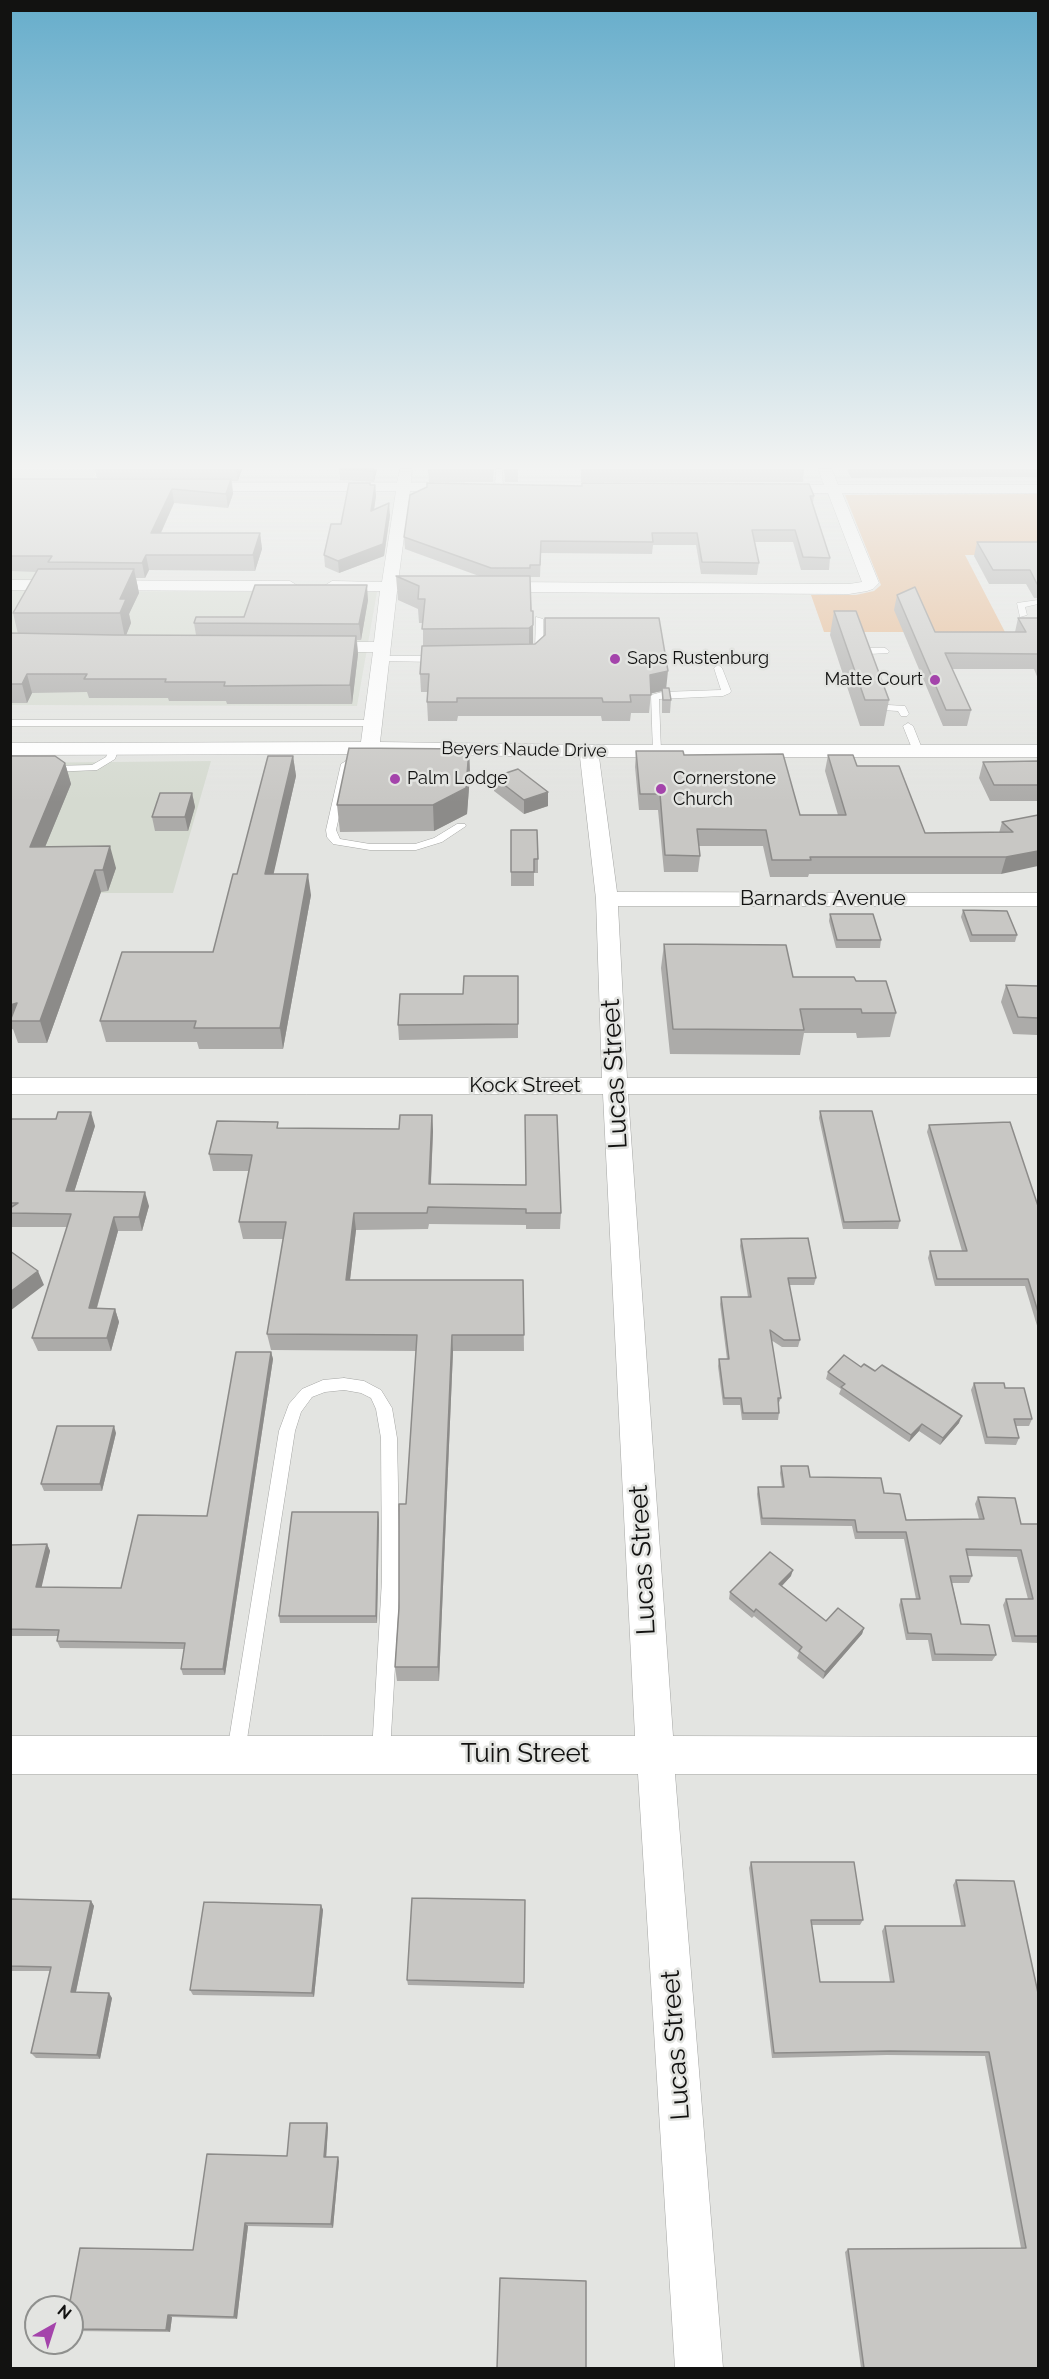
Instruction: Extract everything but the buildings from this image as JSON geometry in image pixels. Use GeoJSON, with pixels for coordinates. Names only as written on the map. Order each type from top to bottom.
{"type":"FeatureCollection","features":[{"type":"Feature","properties":{"kind":"street"},"geometry":{"type":"LineString","coordinates":[[370,747],[390,580]]}},
{"type":"Feature","properties":{"kind":"street"},"geometry":{"type":"LineString","coordinates":[[473,587],[849,589],[867,586],[872,583],[870,580]]}},
{"type":"Feature","properties":{"kind":"street"},"geometry":{"type":"LineString","coordinates":[[12,587],[449,587]]}},
{"type":"Feature","properties":{"kind":"street"},"geometry":{"type":"LineString","coordinates":[[302,647],[382,653]]}},
{"type":"Feature","properties":{"kind":"street","name":"Beyers Naude Drive"},"geometry":{"type":"LineString","coordinates":[[10,748],[370,747],[589,751],[1038,751]]}},
{"type":"Feature","properties":{"kind":"street","name":"Lucas Street"},"geometry":{"type":"LineString","coordinates":[[589,751],[607,899],[615,1086],[655,1753],[699,2368]]}},
{"type":"Feature","properties":{"kind":"street","name":"Barnards Avenue"},"geometry":{"type":"LineString","coordinates":[[607,899],[1038,899]]}},
{"type":"Feature","properties":{"kind":"street","name":"Kock Street"},"geometry":{"type":"LineString","coordinates":[[10,1086],[1038,1086]]}},
{"type":"Feature","properties":{"kind":"street","name":"Tuin Street"},"geometry":{"type":"LineString","coordinates":[[10,1755],[655,1753],[1038,1755]]}},
{"type":"Feature","properties":{"kind":"lane"},"geometry":{"type":"LineString","coordinates":[[1023,615],[1020,605],[1038,602]]}},
{"type":"Feature","properties":{"kind":"lane"},"geometry":{"type":"LineString","coordinates":[[521,659],[532,658],[539,651],[539,619]]}},
{"type":"Feature","properties":{"kind":"lane"},"geometry":{"type":"LineString","coordinates":[[871,670],[864,651],[885,651]]}},
{"type":"Feature","properties":{"kind":"lane"},"geometry":{"type":"LineString","coordinates":[[382,653],[451,659]]}},
{"type":"Feature","properties":{"kind":"lane"},"geometry":{"type":"LineString","coordinates":[[656,751],[654,698],[668,694],[723,693],[727,691],[718,668]]}},
{"type":"Feature","properties":{"kind":"lane"},"geometry":{"type":"LineString","coordinates":[[878,689],[885,708],[902,708],[904,714]]}},
{"type":"Feature","properties":{"kind":"lane"},"geometry":{"type":"LineString","coordinates":[[10,723],[373,723]]}},
{"type":"Feature","properties":{"kind":"lane"},"geometry":{"type":"LineString","coordinates":[[908,726],[918,751]]}},
{"type":"Feature","properties":{"kind":"lane"},"geometry":{"type":"LineString","coordinates":[[40,769],[94,768],[110,759],[114,748]]}},
{"type":"Feature","properties":{"kind":"lane"},"geometry":{"type":"LineString","coordinates":[[350,748],[331,830],[332,837],[337,842],[370,847],[416,847],[438,840],[461,826]]}},
{"type":"Feature","properties":{"kind":"lane"},"geometry":{"type":"LineString","coordinates":[[236,1754],[287,1431],[294,1409],[307,1393],[322,1386],[344,1384],[363,1387],[376,1394],[384,1408],[389,1438],[391,1580],[381,1754]]}},
{"type":"Feature","properties":{"kind":"shaded area"},"geometry":{"type":"Polygon","coordinates":[[[11,580],[38,580],[32,591],[377,592],[357,706],[11,705],[11,580]]]}},
{"type":"Feature","properties":{"kind":"shaded area"},"geometry":{"type":"Polygon","coordinates":[[[879,580],[978,580],[1005,632],[824,632],[811,595],[856,595],[874,591],[881,585],[879,580]]]}},
{"type":"Feature","properties":{"kind":"shaded area"},"geometry":{"type":"Polygon","coordinates":[[[211,761],[173,893],[64,893],[10,763],[211,761]]]}},
{"type":"Feature","properties":{"kind":"place","name":"Saps Rustenburg"},"geometry":{"type":"Point","coordinates":[615,659]}},
{"type":"Feature","properties":{"kind":"place","name":"Matte Court"},"geometry":{"type":"Point","coordinates":[935,680]}},
{"type":"Feature","properties":{"kind":"place","name":"Palm Lodge"},"geometry":{"type":"Point","coordinates":[395,779]}},
{"type":"Feature","properties":{"kind":"place","name":"Cornerstone Church"},"geometry":{"type":"Point","coordinates":[661,789]}}]}
